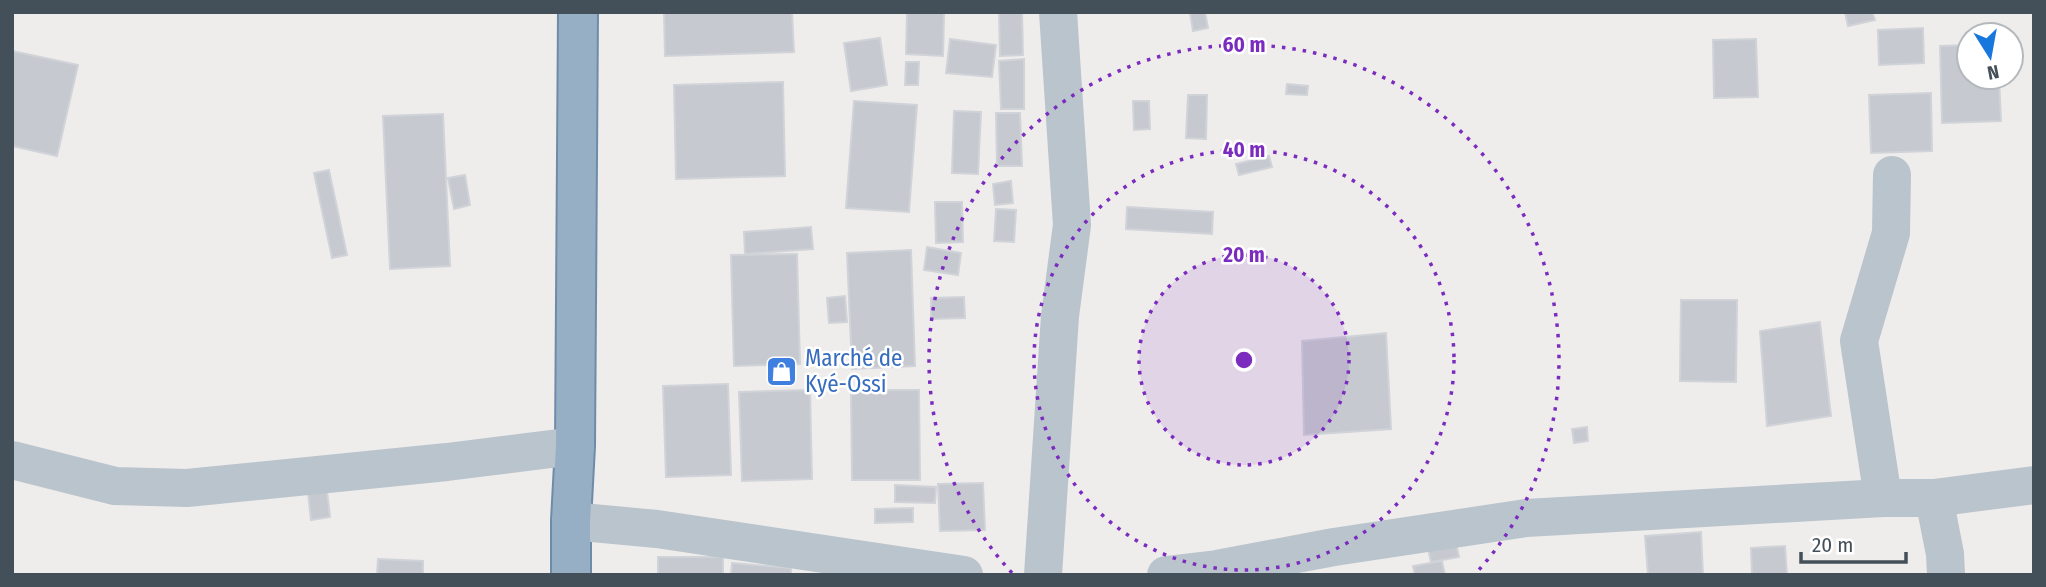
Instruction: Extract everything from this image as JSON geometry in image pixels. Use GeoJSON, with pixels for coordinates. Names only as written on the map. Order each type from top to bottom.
{"type":"FeatureCollection","features":[{"type":"Feature","properties":{"kind":"highway"},"geometry":{"type":"LineString","coordinates":[[571,575],[575,446],[578,12]]}},
{"type":"Feature","properties":{"kind":"street"},"geometry":{"type":"LineString","coordinates":[[1043,575],[1060,316],[1072,225],[1058,12]]}},
{"type":"Feature","properties":{"kind":"street"},"geometry":{"type":"LineString","coordinates":[[1883,498],[1859,341],[1891,233],[1892,175]]}},
{"type":"Feature","properties":{"kind":"street"},"geometry":{"type":"LineString","coordinates":[[12,460],[116,486],[187,488],[447,462],[575,446]]}},
{"type":"Feature","properties":{"kind":"street"},"geometry":{"type":"LineString","coordinates":[[1166,575],[1299,564],[1526,518],[1883,498],[1934,498],[2034,485]]}},
{"type":"Feature","properties":{"kind":"street"},"geometry":{"type":"LineString","coordinates":[[1934,498],[1945,554],[1946,575]]}},
{"type":"Feature","properties":{"kind":"street"},"geometry":{"type":"LineString","coordinates":[[571,521],[657,529],[964,575]]}},
{"type":"Feature","properties":{"kind":"building"},"geometry":{"type":"Polygon","coordinates":[[[664,12],[792,12],[794,52],[665,56],[664,12]]]}},
{"type":"Feature","properties":{"kind":"building"},"geometry":{"type":"Polygon","coordinates":[[[907,12],[944,12],[943,56],[906,54],[907,12]]]}},
{"type":"Feature","properties":{"kind":"building"},"geometry":{"type":"Polygon","coordinates":[[[999,12],[1022,12],[1023,55],[1000,56],[999,12]]]}},
{"type":"Feature","properties":{"kind":"building"},"geometry":{"type":"Polygon","coordinates":[[[1205,12],[1208,28],[1193,31],[1190,13],[1205,12]]]}},
{"type":"Feature","properties":{"kind":"building"},"geometry":{"type":"Polygon","coordinates":[[[1845,12],[1872,12],[1875,20],[1848,26],[1845,12]]]}},
{"type":"Feature","properties":{"kind":"building"},"geometry":{"type":"Polygon","coordinates":[[[1923,28],[1924,63],[1879,65],[1878,30],[1923,28]]]}},
{"type":"Feature","properties":{"kind":"building"},"geometry":{"type":"Polygon","coordinates":[[[880,38],[887,85],[851,91],[844,43],[880,38]]]}},
{"type":"Feature","properties":{"kind":"building"},"geometry":{"type":"Polygon","coordinates":[[[950,39],[996,45],[992,77],[946,73],[950,39]]]}},
{"type":"Feature","properties":{"kind":"building"},"geometry":{"type":"Polygon","coordinates":[[[1756,39],[1758,97],[1714,98],[1713,40],[1756,39]]]}},
{"type":"Feature","properties":{"kind":"building"},"geometry":{"type":"Polygon","coordinates":[[[1955,45],[1955,91],[2000,91],[2001,121],[1942,123],[1940,46],[1955,45]]]}},
{"type":"Feature","properties":{"kind":"building"},"geometry":{"type":"Polygon","coordinates":[[[12,51],[78,65],[57,156],[12,146],[12,51]]]}},
{"type":"Feature","properties":{"kind":"building"},"geometry":{"type":"Polygon","coordinates":[[[1024,59],[1024,109],[1001,109],[999,61],[1024,59]]]}},
{"type":"Feature","properties":{"kind":"building"},"geometry":{"type":"Polygon","coordinates":[[[906,62],[919,62],[918,85],[905,85],[906,62]]]}},
{"type":"Feature","properties":{"kind":"building"},"geometry":{"type":"Polygon","coordinates":[[[783,82],[785,176],[676,179],[674,85],[783,82]]]}},
{"type":"Feature","properties":{"kind":"building"},"geometry":{"type":"Polygon","coordinates":[[[1287,84],[1308,86],[1307,95],[1286,94],[1287,84]]]}},
{"type":"Feature","properties":{"kind":"building"},"geometry":{"type":"Polygon","coordinates":[[[1931,93],[1932,151],[1871,153],[1869,95],[1931,93]]]}},
{"type":"Feature","properties":{"kind":"building"},"geometry":{"type":"Polygon","coordinates":[[[1188,95],[1207,95],[1206,139],[1186,138],[1188,95]]]}},
{"type":"Feature","properties":{"kind":"building"},"geometry":{"type":"Polygon","coordinates":[[[854,101],[917,105],[909,212],[846,208],[854,101]]]}},
{"type":"Feature","properties":{"kind":"building"},"geometry":{"type":"Polygon","coordinates":[[[1133,101],[1149,101],[1150,129],[1134,130],[1133,101]]]}},
{"type":"Feature","properties":{"kind":"building"},"geometry":{"type":"Polygon","coordinates":[[[954,111],[981,112],[978,174],[952,173],[954,111]]]}},
{"type":"Feature","properties":{"kind":"building"},"geometry":{"type":"Polygon","coordinates":[[[996,113],[1020,113],[1022,166],[997,166],[996,113]]]}},
{"type":"Feature","properties":{"kind":"building"},"geometry":{"type":"Polygon","coordinates":[[[443,114],[450,266],[390,269],[383,116],[443,114]]]}},
{"type":"Feature","properties":{"kind":"building"},"geometry":{"type":"Polygon","coordinates":[[[1269,156],[1272,167],[1239,175],[1236,164],[1269,156]]]}},
{"type":"Feature","properties":{"kind":"building"},"geometry":{"type":"Polygon","coordinates":[[[329,170],[347,255],[332,258],[314,173],[329,170]]]}},
{"type":"Feature","properties":{"kind":"building"},"geometry":{"type":"Polygon","coordinates":[[[465,175],[470,205],[454,209],[448,178],[465,175]]]}},
{"type":"Feature","properties":{"kind":"building"},"geometry":{"type":"Polygon","coordinates":[[[1011,181],[1013,203],[995,205],[993,184],[1011,181]]]}},
{"type":"Feature","properties":{"kind":"building"},"geometry":{"type":"Polygon","coordinates":[[[935,202],[962,202],[963,242],[936,243],[935,202]]]}},
{"type":"Feature","properties":{"kind":"building"},"geometry":{"type":"Polygon","coordinates":[[[1127,207],[1213,212],[1212,234],[1126,229],[1127,207]]]}},
{"type":"Feature","properties":{"kind":"building"},"geometry":{"type":"Polygon","coordinates":[[[996,209],[1016,210],[1014,242],[994,241],[996,209]]]}},
{"type":"Feature","properties":{"kind":"building"},"geometry":{"type":"Polygon","coordinates":[[[811,227],[813,249],[745,254],[744,232],[811,227]]]}},
{"type":"Feature","properties":{"kind":"building"},"geometry":{"type":"Polygon","coordinates":[[[927,247],[961,253],[958,275],[924,270],[927,247]]]}},
{"type":"Feature","properties":{"kind":"building"},"geometry":{"type":"Polygon","coordinates":[[[911,250],[915,366],[852,369],[847,253],[911,250]]]}},
{"type":"Feature","properties":{"kind":"building"},"geometry":{"type":"Polygon","coordinates":[[[797,254],[800,364],[734,366],[731,255],[797,254]]]}},
{"type":"Feature","properties":{"kind":"building"},"geometry":{"type":"Polygon","coordinates":[[[845,296],[847,322],[829,323],[827,298],[845,296]]]}},
{"type":"Feature","properties":{"kind":"building"},"geometry":{"type":"Polygon","coordinates":[[[964,297],[965,318],[931,319],[931,298],[964,297]]]}},
{"type":"Feature","properties":{"kind":"building"},"geometry":{"type":"Polygon","coordinates":[[[1681,300],[1737,300],[1736,382],[1680,381],[1681,300]]]}},
{"type":"Feature","properties":{"kind":"building"},"geometry":{"type":"Polygon","coordinates":[[[1820,322],[1831,416],[1767,426],[1760,331],[1820,322]]]}},
{"type":"Feature","properties":{"kind":"building"},"geometry":{"type":"Polygon","coordinates":[[[1386,333],[1391,429],[1304,435],[1302,341],[1386,333]]]}},
{"type":"Feature","properties":{"kind":"building"},"geometry":{"type":"Polygon","coordinates":[[[728,384],[731,475],[666,477],[663,386],[728,384]]]}},
{"type":"Feature","properties":{"kind":"building"},"geometry":{"type":"Polygon","coordinates":[[[810,390],[812,479],[742,481],[739,392],[810,390]]]}},
{"type":"Feature","properties":{"kind":"building"},"geometry":{"type":"Polygon","coordinates":[[[851,390],[919,390],[920,480],[852,480],[851,390]]]}},
{"type":"Feature","properties":{"kind":"building"},"geometry":{"type":"Polygon","coordinates":[[[1587,427],[1588,441],[1574,443],[1572,429],[1587,427]]]}},
{"type":"Feature","properties":{"kind":"building"},"geometry":{"type":"Polygon","coordinates":[[[983,483],[985,530],[940,531],[938,484],[983,483]]]}},
{"type":"Feature","properties":{"kind":"building"},"geometry":{"type":"Polygon","coordinates":[[[895,485],[936,487],[935,503],[895,502],[895,485]]]}},
{"type":"Feature","properties":{"kind":"building"},"geometry":{"type":"Polygon","coordinates":[[[327,491],[330,517],[311,520],[308,493],[327,491]]]}},
{"type":"Feature","properties":{"kind":"building"},"geometry":{"type":"Polygon","coordinates":[[[913,508],[913,522],[875,523],[875,509],[913,508]]]}},
{"type":"Feature","properties":{"kind":"building"},"geometry":{"type":"Polygon","coordinates":[[[1701,532],[1703,575],[1648,575],[1645,536],[1701,532]]]}},
{"type":"Feature","properties":{"kind":"building"},"geometry":{"type":"Polygon","coordinates":[[[1455,539],[1459,557],[1431,562],[1427,544],[1455,539]]]}},
{"type":"Feature","properties":{"kind":"building"},"geometry":{"type":"Polygon","coordinates":[[[1785,546],[1787,575],[1752,575],[1751,548],[1785,546]]]}},
{"type":"Feature","properties":{"kind":"building"},"geometry":{"type":"Polygon","coordinates":[[[658,557],[723,557],[723,575],[658,575],[658,557]]]}},
{"type":"Feature","properties":{"kind":"building"},"geometry":{"type":"Polygon","coordinates":[[[378,559],[423,561],[423,575],[377,575],[378,559]]]}},
{"type":"Feature","properties":{"kind":"building"},"geometry":{"type":"Polygon","coordinates":[[[1442,561],[1445,575],[1415,575],[1413,566],[1442,561]]]}},
{"type":"Feature","properties":{"kind":"building"},"geometry":{"type":"Polygon","coordinates":[[[732,563],[791,568],[791,575],[731,575],[732,563]]]}},
{"type":"Feature","properties":{"kind":"place","name":"Marché de Kyé-Ossi"},"geometry":{"type":"Point","coordinates":[782,371]}}]}
